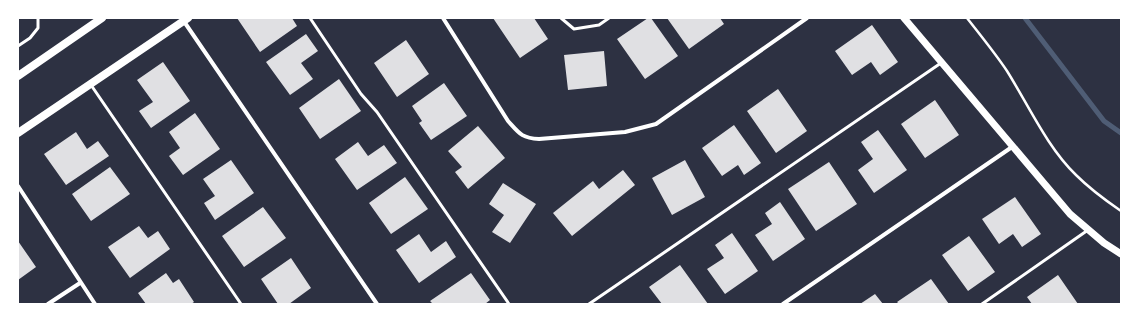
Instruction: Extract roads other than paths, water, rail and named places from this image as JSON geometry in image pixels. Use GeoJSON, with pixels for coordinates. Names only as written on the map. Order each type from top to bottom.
{"type":"FeatureCollection","features":[{"type":"Feature","properties":{"kind":"main road"},"geometry":{"type":"LineString","coordinates":[[18,76],[102,18]]}},
{"type":"Feature","properties":{"kind":"main road"},"geometry":{"type":"LineString","coordinates":[[18,132],[184,19]]}},
{"type":"Feature","properties":{"kind":"street"},"geometry":{"type":"LineString","coordinates":[[443,18],[508,121],[527,139],[625,132],[656,124],[807,18]]}},
{"type":"Feature","properties":{"kind":"street"},"geometry":{"type":"LineString","coordinates":[[904,18],[1070,214],[1104,243],[1121,254]]}},
{"type":"Feature","properties":{"kind":"street"},"geometry":{"type":"LineString","coordinates":[[184,19],[377,304]]}},
{"type":"Feature","properties":{"kind":"street"},"geometry":{"type":"LineString","coordinates":[[783,304],[1012,146]]}},
{"type":"Feature","properties":{"kind":"street"},"geometry":{"type":"LineString","coordinates":[[18,186],[94,304]]}},
{"type":"Feature","properties":{"kind":"street"},"geometry":{"type":"LineString","coordinates":[[48,304],[80,283]]}},
{"type":"Feature","properties":{"kind":"lane"},"geometry":{"type":"LineString","coordinates":[[18,46],[30,38],[38,28],[38,18]]}},
{"type":"Feature","properties":{"kind":"lane"},"geometry":{"type":"LineString","coordinates":[[310,18],[361,94],[377,112],[509,304]]}},
{"type":"Feature","properties":{"kind":"lane"},"geometry":{"type":"LineString","coordinates":[[561,18],[574,29],[599,25],[609,18]]}},
{"type":"Feature","properties":{"kind":"lane"},"geometry":{"type":"LineString","coordinates":[[589,304],[941,63]]}},
{"type":"Feature","properties":{"kind":"lane"},"geometry":{"type":"LineString","coordinates":[[90,84],[241,304]]}},
{"type":"Feature","properties":{"kind":"lane"},"geometry":{"type":"LineString","coordinates":[[982,304],[1088,230]]}},
{"type":"Feature","properties":{"kind":"waterway"},"geometry":{"type":"LineString","coordinates":[[1025,18],[1104,121],[1121,133]]}}]}
